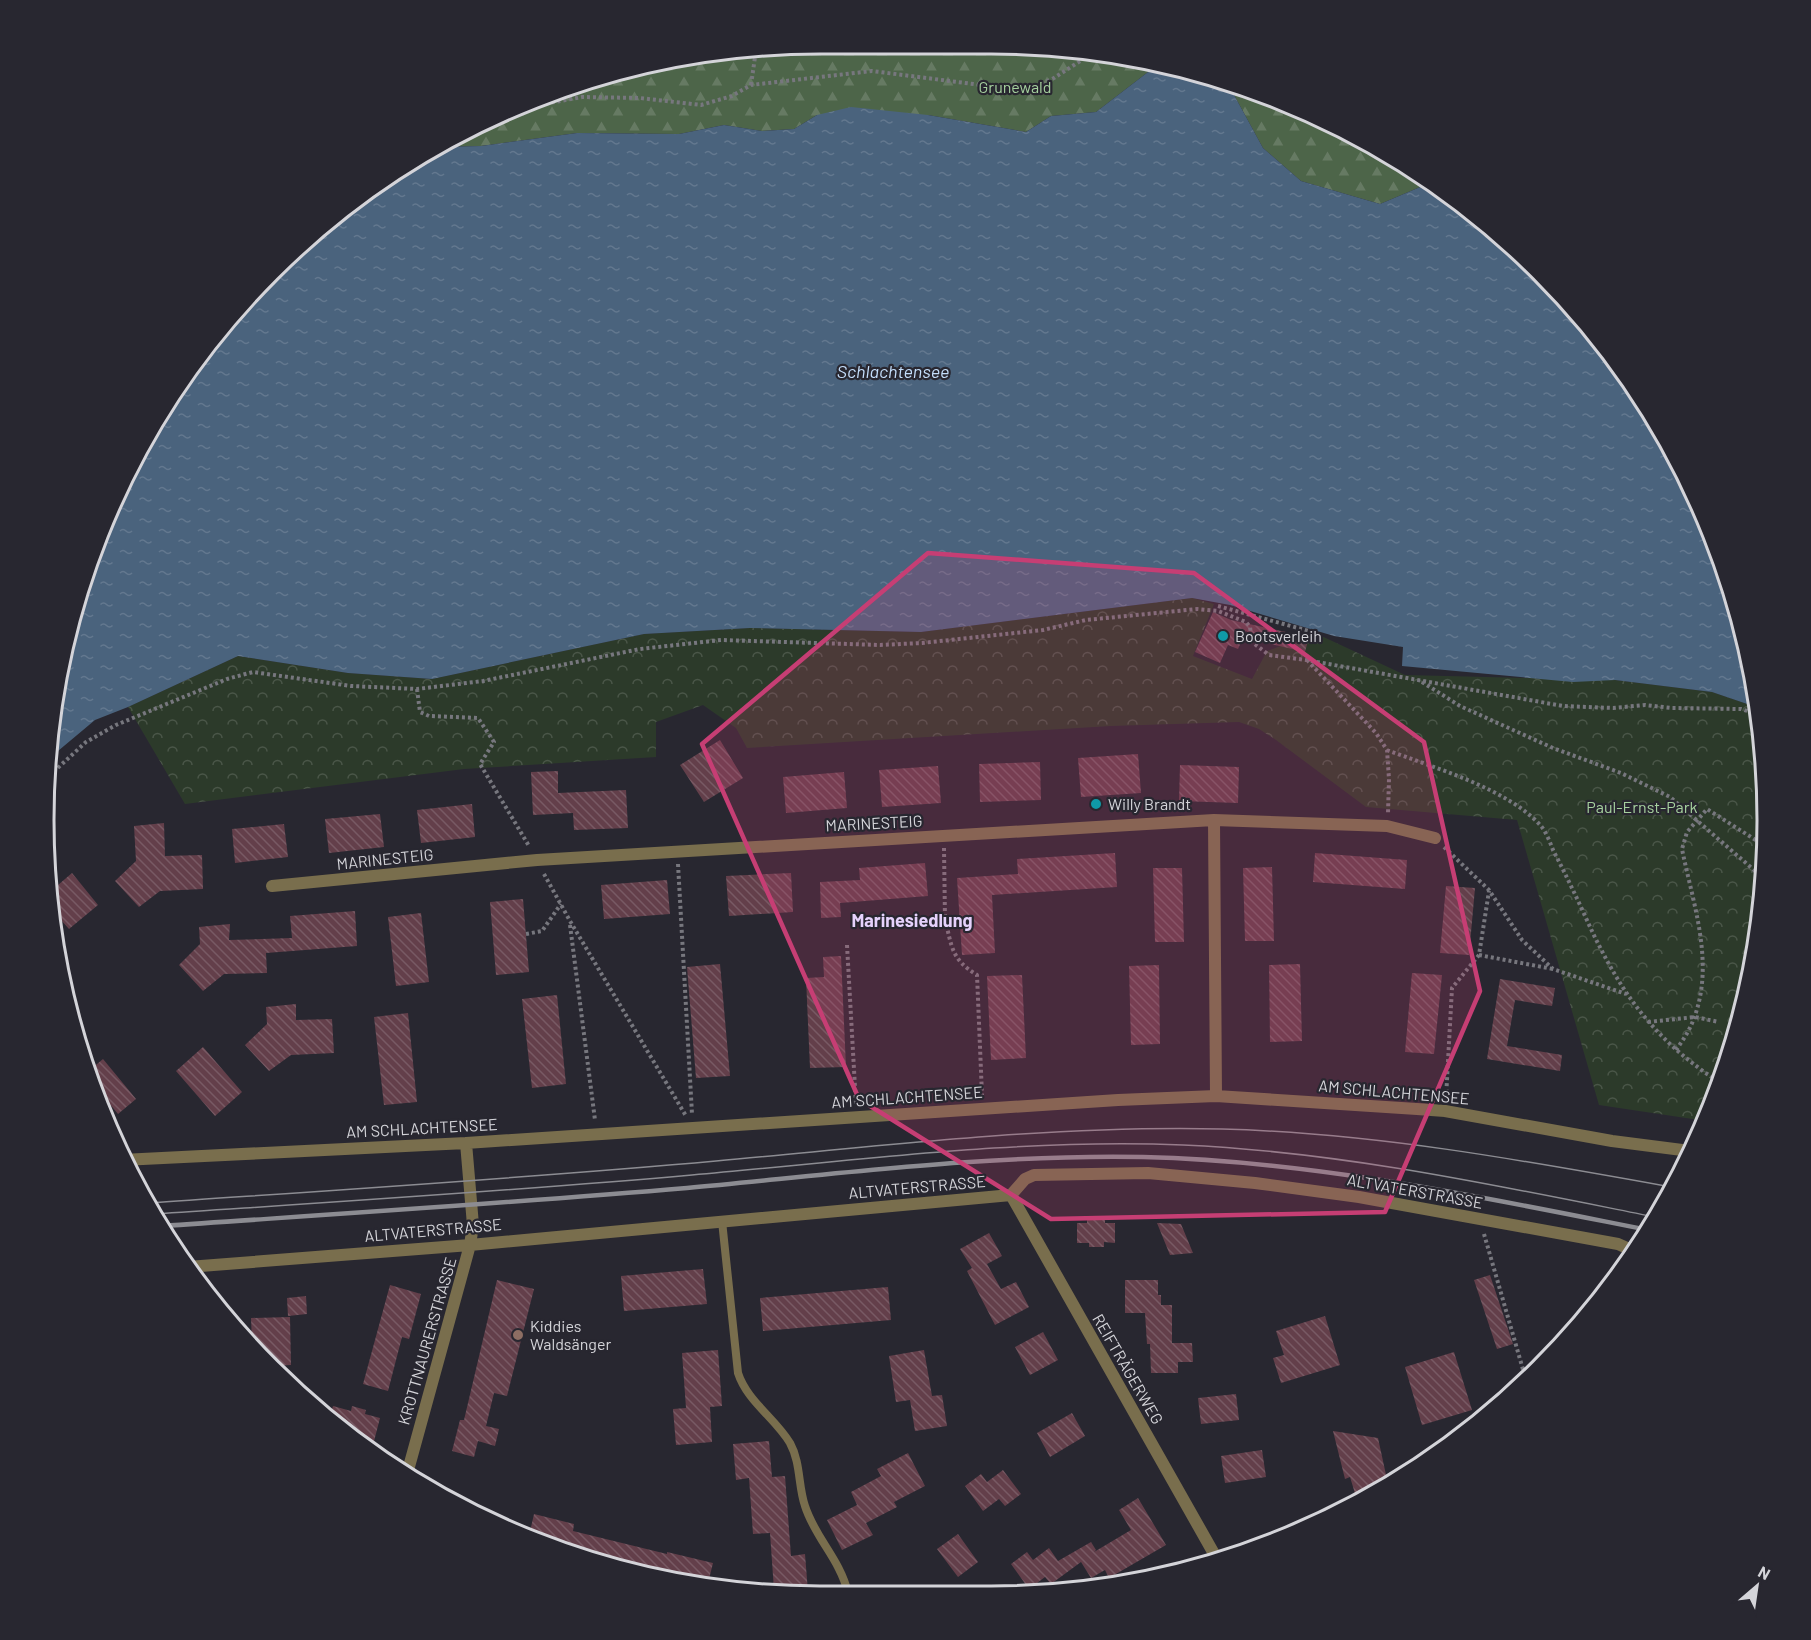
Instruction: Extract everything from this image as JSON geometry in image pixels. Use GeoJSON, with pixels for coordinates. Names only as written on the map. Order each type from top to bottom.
{"type":"FeatureCollection","features":[{"type":"Feature","properties":{"kind":"street","name":"MARINESTEIG"},"geometry":{"type":"LineString","coordinates":[[272,886],[537,860],[1214,820],[1387,826],[1435,838]]}},
{"type":"Feature","properties":{"kind":"street"},"geometry":{"type":"LineString","coordinates":[[1214,820],[1216,1096]]}},
{"type":"Feature","properties":{"kind":"street","name":"AM SCHLACHTENSEE"},"geometry":{"type":"LineString","coordinates":[[133,1159],[466,1143],[982,1108],[1216,1096],[1360,1104],[1445,1112],[1612,1141],[1682,1150]]}},
{"type":"Feature","properties":{"kind":"street","name":"KROTTNAURERSTRASSE"},"geometry":{"type":"LineString","coordinates":[[409,1466],[470,1245],[473,1225],[466,1143]]}},
{"type":"Feature","properties":{"kind":"street","name":"ALTVATERSTRASSE"},"geometry":{"type":"LineString","coordinates":[[198,1266],[470,1245],[1011,1196],[1025,1179],[1034,1175],[1148,1173],[1255,1182],[1359,1197],[1618,1244],[1627,1248]]}},
{"type":"Feature","properties":{"kind":"street","name":"REIFTRÄGERWEG"},"geometry":{"type":"LineString","coordinates":[[1011,1196],[1213,1552]]}},
{"type":"Feature","properties":{"kind":"lane"},"geometry":{"type":"LineString","coordinates":[[722,1221],[738,1373],[742,1386],[790,1444],[797,1459],[808,1517],[844,1576],[846,1586]]}},
{"type":"Feature","properties":{"kind":"path"},"geometry":{"type":"LineString","coordinates":[[751,85],[755,58]]}},
{"type":"Feature","properties":{"kind":"path"},"geometry":{"type":"LineString","coordinates":[[555,102],[582,97],[640,98],[701,105],[732,96],[751,85],[872,71],[1004,88],[1029,89],[1054,78],[1082,60]]}},
{"type":"Feature","properties":{"kind":"path"},"geometry":{"type":"LineString","coordinates":[[1218,606],[1309,631]]}},
{"type":"Feature","properties":{"kind":"path"},"geometry":{"type":"LineString","coordinates":[[56,770],[86,742],[116,725],[227,679],[253,672],[351,686],[417,689],[483,681],[640,649],[721,640],[880,645],[922,643],[1043,630],[1086,620],[1197,609],[1218,611],[1246,622],[1250,627],[1252,642],[1269,655],[1563,706],[1613,708],[1646,705],[1672,708],[1741,709],[1749,711]]}},
{"type":"Feature","properties":{"kind":"path"},"geometry":{"type":"LineString","coordinates":[[1306,660],[1376,734],[1387,750],[1389,779],[1387,826]]}},
{"type":"Feature","properties":{"kind":"path"},"geometry":{"type":"LineString","coordinates":[[1419,680],[1460,706],[1544,744],[1621,773],[1670,797],[1755,870]]}},
{"type":"Feature","properties":{"kind":"path"},"geometry":{"type":"LineString","coordinates":[[417,689],[420,712],[429,716],[478,718],[494,742],[480,764],[692,1127]]}},
{"type":"Feature","properties":{"kind":"path"},"geometry":{"type":"LineString","coordinates":[[1387,750],[1488,789],[1517,805],[1542,827],[1592,933],[1627,995],[1648,1023],[1698,1069],[1712,1078]]}},
{"type":"Feature","properties":{"kind":"path"},"geometry":{"type":"LineString","coordinates":[[1676,1050],[1695,1017],[1702,990],[1704,958],[1682,849],[1687,832],[1707,809],[1756,840]]}},
{"type":"Feature","properties":{"kind":"path"},"geometry":{"type":"LineString","coordinates":[[944,836],[945,918],[954,955],[962,966],[977,975],[982,1108]]}},
{"type":"Feature","properties":{"kind":"path"},"geometry":{"type":"LineString","coordinates":[[1435,838],[1489,890],[1522,940],[1553,969]]}},
{"type":"Feature","properties":{"kind":"path"},"geometry":{"type":"LineString","coordinates":[[678,852],[692,1127]]}},
{"type":"Feature","properties":{"kind":"path"},"geometry":{"type":"LineString","coordinates":[[1445,1112],[1452,988],[1479,955],[1489,890]]}},
{"type":"Feature","properties":{"kind":"path"},"geometry":{"type":"LineString","coordinates":[[526,934],[542,931],[561,904]]}},
{"type":"Feature","properties":{"kind":"path"},"geometry":{"type":"LineString","coordinates":[[945,918],[960,918]]}},
{"type":"Feature","properties":{"kind":"path"},"geometry":{"type":"LineString","coordinates":[[570,921],[596,1135]]}},
{"type":"Feature","properties":{"kind":"path"},"geometry":{"type":"LineString","coordinates":[[847,945],[856,1118]]}},
{"type":"Feature","properties":{"kind":"path"},"geometry":{"type":"LineString","coordinates":[[1479,955],[1553,969],[1627,995]]}},
{"type":"Feature","properties":{"kind":"path"},"geometry":{"type":"LineString","coordinates":[[1648,1023],[1695,1017],[1719,1022]]}},
{"type":"Feature","properties":{"kind":"path"},"geometry":{"type":"LineString","coordinates":[[1483,1231],[1523,1371]]}},
{"type":"Feature","properties":{"kind":"highlighted area"},"geometry":{"type":"Polygon","coordinates":[[[928,553],[1194,573],[1424,742],[1480,991],[1385,1212],[1051,1219],[859,1099],[702,744],[928,553]]]}},
{"type":"Feature","properties":{"kind":"green space","name":"Grunewald"},"geometry":{"type":"Polygon","coordinates":[[[820,54],[991,54],[1091,61],[1152,72],[1148,72],[1096,112],[1051,116],[1026,132],[928,115],[817,115],[794,129],[762,131],[724,125],[679,134],[577,133],[481,146],[456,147],[527,112],[574,95],[622,80],[720,61],[820,54]]]}},
{"type":"Feature","properties":{"kind":"green space"},"geometry":{"type":"Polygon","coordinates":[[[1233,94],[1284,112],[1330,133],[1422,186],[1380,204],[1301,181],[1263,148],[1233,94]]]}},
{"type":"Feature","properties":{"kind":"green space","name":"Paul-Ernst-Park"},"geometry":{"type":"Polygon","coordinates":[[[1192,598],[1214,604],[1193,656],[1252,679],[1267,651],[1315,633],[1405,675],[1615,680],[1712,692],[1747,704],[1755,770],[1757,820],[1750,920],[1731,1018],[1696,1120],[1599,1105],[1517,820],[1366,807],[1276,740],[1259,729],[1239,722],[1111,726],[747,748],[736,728],[703,705],[656,722],[656,757],[464,769],[185,804],[128,707],[238,656],[348,673],[432,679],[644,634],[750,628],[921,632],[1192,598]]]}},
{"type":"Feature","properties":{"kind":"water","name":"Schlachtensee"},"geometry":{"type":"Polygon","coordinates":[[[1148,72],[1189,80],[1233,94],[1263,148],[1301,181],[1380,204],[1422,186],[1496,244],[1533,278],[1599,354],[1628,394],[1678,481],[1699,527],[1731,622],[1747,704],[1712,692],[1615,680],[1573,682],[1402,666],[1403,647],[1334,636],[1230,605],[1192,598],[921,632],[750,628],[644,634],[432,679],[348,673],[238,656],[95,720],[58,751],[69,671],[80,622],[95,574],[112,527],[157,437],[183,394],[212,354],[278,278],[354,212],[394,183],[456,147],[481,146],[577,133],[679,134],[724,125],[762,131],[794,129],[817,115],[851,107],[928,115],[1026,132],[1051,116],[1096,112],[1148,72]]]}},
{"type":"Feature","properties":{"kind":"building","name":"Bootsverleih"},"geometry":{"type":"Polygon","coordinates":[[[1213,612],[1231,620],[1309,637],[1305,652],[1263,642],[1246,631],[1238,649],[1228,645],[1220,663],[1195,652],[1213,612]]]}},
{"type":"Feature","properties":{"kind":"building"},"geometry":{"type":"Polygon","coordinates":[[[720,740],[743,778],[704,802],[680,765],[720,740]]]}},
{"type":"Feature","properties":{"kind":"building"},"geometry":{"type":"Polygon","coordinates":[[[1138,754],[1141,793],[1081,797],[1078,758],[1138,754]]]}},
{"type":"Feature","properties":{"kind":"building"},"geometry":{"type":"Polygon","coordinates":[[[1040,762],[1041,800],[980,802],[979,764],[1040,762]]]}},
{"type":"Feature","properties":{"kind":"building"},"geometry":{"type":"Polygon","coordinates":[[[1180,765],[1239,767],[1238,803],[1179,801],[1180,765]]]}},
{"type":"Feature","properties":{"kind":"building"},"geometry":{"type":"Polygon","coordinates":[[[938,766],[941,803],[882,807],[879,770],[938,766]]]}},
{"type":"Feature","properties":{"kind":"building"},"geometry":{"type":"Polygon","coordinates":[[[558,771],[558,793],[626,790],[628,828],[574,830],[573,813],[533,815],[531,772],[558,771]]]}},
{"type":"Feature","properties":{"kind":"building"},"geometry":{"type":"Polygon","coordinates":[[[844,772],[847,808],[786,813],[783,777],[844,772]]]}},
{"type":"Feature","properties":{"kind":"building"},"geometry":{"type":"Polygon","coordinates":[[[472,804],[475,837],[421,843],[417,810],[472,804]]]}},
{"type":"Feature","properties":{"kind":"building"},"geometry":{"type":"Polygon","coordinates":[[[380,814],[384,847],[329,853],[325,819],[380,814]]]}},
{"type":"Feature","properties":{"kind":"building"},"geometry":{"type":"Polygon","coordinates":[[[164,823],[165,856],[202,855],[203,889],[160,891],[139,907],[115,881],[136,861],[134,826],[164,823]]]}},
{"type":"Feature","properties":{"kind":"building"},"geometry":{"type":"Polygon","coordinates":[[[284,824],[288,857],[235,863],[232,829],[284,824]]]}},
{"type":"Feature","properties":{"kind":"building"},"geometry":{"type":"Polygon","coordinates":[[[1115,853],[1117,887],[992,895],[995,953],[962,955],[957,878],[1018,874],[1017,859],[1115,853]]]}},
{"type":"Feature","properties":{"kind":"building"},"geometry":{"type":"Polygon","coordinates":[[[1315,853],[1407,860],[1405,889],[1313,882],[1315,853]]]}},
{"type":"Feature","properties":{"kind":"building"},"geometry":{"type":"Polygon","coordinates":[[[925,863],[928,896],[840,903],[841,917],[821,918],[820,882],[860,880],[859,868],[925,863]]]}},
{"type":"Feature","properties":{"kind":"building"},"geometry":{"type":"Polygon","coordinates":[[[1272,867],[1274,941],[1245,941],[1243,868],[1272,867]]]}},
{"type":"Feature","properties":{"kind":"building"},"geometry":{"type":"Polygon","coordinates":[[[1153,868],[1182,868],[1184,942],[1155,942],[1153,868]]]}},
{"type":"Feature","properties":{"kind":"building"},"geometry":{"type":"Polygon","coordinates":[[[72,873],[98,905],[69,929],[61,920],[58,885],[72,873]]]}},
{"type":"Feature","properties":{"kind":"building"},"geometry":{"type":"Polygon","coordinates":[[[791,873],[793,912],[729,916],[726,876],[791,873]]]}},
{"type":"Feature","properties":{"kind":"building"},"geometry":{"type":"Polygon","coordinates":[[[667,880],[670,914],[604,919],[601,885],[667,880]]]}},
{"type":"Feature","properties":{"kind":"building"},"geometry":{"type":"Polygon","coordinates":[[[1446,886],[1475,888],[1469,955],[1440,953],[1446,886]]]}},
{"type":"Feature","properties":{"kind":"building"},"geometry":{"type":"Polygon","coordinates":[[[523,899],[529,972],[496,975],[490,902],[523,899]]]}},
{"type":"Feature","properties":{"kind":"building"},"geometry":{"type":"Polygon","coordinates":[[[355,911],[357,946],[266,953],[267,973],[224,974],[203,991],[179,965],[200,944],[199,927],[230,924],[229,940],[292,938],[290,916],[355,911]]]}},
{"type":"Feature","properties":{"kind":"building"},"geometry":{"type":"Polygon","coordinates":[[[421,913],[429,982],[396,986],[388,917],[421,913]]]}},
{"type":"Feature","properties":{"kind":"building"},"geometry":{"type":"Polygon","coordinates":[[[841,956],[846,1067],[810,1068],[806,978],[824,977],[823,957],[841,956]]]}},
{"type":"Feature","properties":{"kind":"building"},"geometry":{"type":"Polygon","coordinates":[[[720,964],[730,1076],[696,1078],[687,967],[720,964]]]}},
{"type":"Feature","properties":{"kind":"building"},"geometry":{"type":"Polygon","coordinates":[[[1300,964],[1302,1041],[1270,1042],[1269,965],[1300,964]]]}},
{"type":"Feature","properties":{"kind":"building"},"geometry":{"type":"Polygon","coordinates":[[[1159,965],[1160,1044],[1131,1045],[1129,966],[1159,965]]]}},
{"type":"Feature","properties":{"kind":"building"},"geometry":{"type":"Polygon","coordinates":[[[1412,973],[1442,975],[1434,1054],[1405,1052],[1412,973]]]}},
{"type":"Feature","properties":{"kind":"building"},"geometry":{"type":"Polygon","coordinates":[[[1022,975],[1026,1058],[991,1060],[987,976],[1022,975]]]}},
{"type":"Feature","properties":{"kind":"building"},"geometry":{"type":"Polygon","coordinates":[[[1500,979],[1555,988],[1552,1006],[1515,1000],[1507,1046],[1562,1055],[1560,1071],[1487,1059],[1500,979]]]}},
{"type":"Feature","properties":{"kind":"building"},"geometry":{"type":"Polygon","coordinates":[[[557,995],[566,1084],[532,1088],[522,999],[557,995]]]}},
{"type":"Feature","properties":{"kind":"building"},"geometry":{"type":"Polygon","coordinates":[[[296,1004],[296,1020],[332,1019],[334,1053],[291,1055],[269,1071],[245,1045],[267,1024],[266,1007],[296,1004]]]}},
{"type":"Feature","properties":{"kind":"building"},"geometry":{"type":"Polygon","coordinates":[[[408,1013],[417,1102],[384,1105],[374,1017],[408,1013]]]}},
{"type":"Feature","properties":{"kind":"building"},"geometry":{"type":"Polygon","coordinates":[[[203,1047],[242,1092],[215,1116],[176,1071],[203,1047]]]}},
{"type":"Feature","properties":{"kind":"building"},"geometry":{"type":"Polygon","coordinates":[[[103,1059],[136,1099],[118,1114],[108,1102],[95,1066],[103,1059]]]}},
{"type":"Feature","properties":{"kind":"building"},"geometry":{"type":"Polygon","coordinates":[[[1087,1219],[1105,1219],[1105,1223],[1115,1223],[1115,1243],[1104,1242],[1104,1247],[1089,1247],[1089,1243],[1077,1243],[1077,1223],[1087,1223],[1087,1219]]]}},
{"type":"Feature","properties":{"kind":"building"},"geometry":{"type":"Polygon","coordinates":[[[1157,1223],[1181,1224],[1193,1253],[1170,1255],[1157,1223]]]}},
{"type":"Feature","properties":{"kind":"building"},"geometry":{"type":"Polygon","coordinates":[[[989,1233],[1002,1256],[987,1264],[1001,1289],[1016,1282],[1029,1307],[995,1325],[967,1271],[972,1268],[960,1249],[989,1233]]]}},
{"type":"Feature","properties":{"kind":"building"},"geometry":{"type":"Polygon","coordinates":[[[703,1269],[707,1304],[624,1311],[621,1276],[703,1269]]]}},
{"type":"Feature","properties":{"kind":"building"},"geometry":{"type":"Polygon","coordinates":[[[1490,1275],[1513,1344],[1497,1349],[1474,1280],[1490,1275]]]}},
{"type":"Feature","properties":{"kind":"building"},"geometry":{"type":"Polygon","coordinates":[[[497,1280],[534,1289],[507,1396],[494,1393],[486,1426],[499,1429],[495,1446],[478,1441],[474,1457],[452,1451],[460,1420],[464,1420],[497,1280]]]}},
{"type":"Feature","properties":{"kind":"building"},"geometry":{"type":"Polygon","coordinates":[[[1125,1280],[1158,1280],[1161,1305],[1172,1305],[1172,1343],[1192,1343],[1193,1362],[1178,1362],[1178,1373],[1151,1373],[1150,1344],[1147,1344],[1145,1313],[1125,1313],[1125,1280]]]}},
{"type":"Feature","properties":{"kind":"building"},"geometry":{"type":"Polygon","coordinates":[[[390,1285],[421,1294],[409,1339],[402,1337],[388,1391],[363,1384],[390,1285]]]}},
{"type":"Feature","properties":{"kind":"building"},"geometry":{"type":"Polygon","coordinates":[[[888,1287],[891,1320],[763,1331],[760,1298],[888,1287]]]}},
{"type":"Feature","properties":{"kind":"building"},"geometry":{"type":"Polygon","coordinates":[[[306,1296],[307,1314],[288,1316],[287,1298],[306,1296]]]}},
{"type":"Feature","properties":{"kind":"building"},"geometry":{"type":"Polygon","coordinates":[[[1325,1316],[1340,1365],[1281,1383],[1273,1358],[1284,1355],[1276,1331],[1325,1316]]]}},
{"type":"Feature","properties":{"kind":"building"},"geometry":{"type":"Polygon","coordinates":[[[290,1317],[291,1365],[282,1366],[252,1333],[251,1318],[290,1317]]]}},
{"type":"Feature","properties":{"kind":"building"},"geometry":{"type":"Polygon","coordinates":[[[1043,1332],[1058,1360],[1030,1375],[1015,1347],[1043,1332]]]}},
{"type":"Feature","properties":{"kind":"building"},"geometry":{"type":"Polygon","coordinates":[[[718,1350],[722,1406],[710,1407],[712,1442],[676,1445],[673,1409],[686,1408],[682,1353],[718,1350]]]}},
{"type":"Feature","properties":{"kind":"building"},"geometry":{"type":"Polygon","coordinates":[[[924,1350],[932,1396],[942,1395],[947,1426],[915,1431],[910,1400],[896,1402],[889,1356],[924,1350]]]}},
{"type":"Feature","properties":{"kind":"building"},"geometry":{"type":"Polygon","coordinates":[[[1454,1352],[1472,1410],[1422,1425],[1405,1367],[1454,1352]]]}},
{"type":"Feature","properties":{"kind":"building"},"geometry":{"type":"Polygon","coordinates":[[[1236,1394],[1239,1420],[1201,1424],[1198,1398],[1236,1394]]]}},
{"type":"Feature","properties":{"kind":"building"},"geometry":{"type":"Polygon","coordinates":[[[333,1406],[351,1411],[352,1406],[366,1410],[365,1414],[380,1418],[374,1442],[354,1428],[332,1410],[333,1406]]]}},
{"type":"Feature","properties":{"kind":"building"},"geometry":{"type":"Polygon","coordinates":[[[1072,1413],[1085,1436],[1050,1457],[1037,1433],[1072,1413]]]}},
{"type":"Feature","properties":{"kind":"building"},"geometry":{"type":"Polygon","coordinates":[[[1333,1431],[1378,1438],[1386,1476],[1355,1493],[1350,1477],[1345,1479],[1333,1431]]]}},
{"type":"Feature","properties":{"kind":"building"},"geometry":{"type":"Polygon","coordinates":[[[769,1441],[772,1477],[785,1476],[791,1556],[805,1554],[807,1585],[774,1584],[770,1533],[753,1534],[749,1478],[736,1480],[733,1444],[769,1441]]]}},
{"type":"Feature","properties":{"kind":"building"},"geometry":{"type":"Polygon","coordinates":[[[1262,1450],[1266,1477],[1225,1483],[1221,1456],[1262,1450]]]}},
{"type":"Feature","properties":{"kind":"building"},"geometry":{"type":"Polygon","coordinates":[[[908,1453],[925,1486],[894,1502],[897,1507],[866,1523],[873,1535],[842,1550],[827,1520],[857,1505],[851,1492],[881,1476],[877,1469],[908,1453]]]}},
{"type":"Feature","properties":{"kind":"building"},"geometry":{"type":"Polygon","coordinates":[[[1003,1470],[1021,1494],[1005,1506],[999,1499],[983,1511],[965,1486],[981,1474],[987,1482],[1003,1470]]]}},
{"type":"Feature","properties":{"kind":"building"},"geometry":{"type":"Polygon","coordinates":[[[1138,1498],[1166,1545],[1114,1575],[1108,1576],[1105,1570],[1091,1578],[1081,1562],[1053,1583],[1045,1577],[1035,1584],[1026,1585],[1011,1564],[1027,1552],[1033,1560],[1049,1548],[1058,1561],[1091,1542],[1096,1550],[1094,1552],[1131,1530],[1119,1510],[1138,1498]]]}},
{"type":"Feature","properties":{"kind":"building"},"geometry":{"type":"Polygon","coordinates":[[[534,1514],[574,1524],[573,1531],[713,1563],[709,1577],[671,1571],[622,1560],[531,1529],[534,1514]]]}},
{"type":"Feature","properties":{"kind":"building"},"geometry":{"type":"Polygon","coordinates":[[[958,1534],[978,1562],[958,1577],[937,1549],[958,1534]]]}},
{"type":"Feature","properties":{"kind":"tram line"},"geometry":{"type":"LineString","coordinates":[[157,1202],[574,1173],[1032,1133],[1159,1129],[1279,1132],[1391,1142],[1447,1149],[1663,1186]]}},
{"type":"Feature","properties":{"kind":"tram line"},"geometry":{"type":"LineString","coordinates":[[163,1213],[558,1186],[938,1152],[1122,1144],[1243,1149],[1362,1163],[1479,1182],[1647,1215]]}},
{"type":"Feature","properties":{"kind":"railway"},"geometry":{"type":"LineString","coordinates":[[171,1225],[687,1188],[972,1162],[1143,1157],[1271,1165],[1334,1173],[1460,1193],[1639,1228]]}},
{"type":"Feature","properties":{"kind":"place","name":"Bootsverleih"},"geometry":{"type":"Point","coordinates":[1223,636]}},
{"type":"Feature","properties":{"kind":"place","name":"Willy Brandt"},"geometry":{"type":"Point","coordinates":[1096,804]}},
{"type":"Feature","properties":{"kind":"place","name":"Kiddies Waldsänger"},"geometry":{"type":"Point","coordinates":[518,1335]}},
{"type":"Feature","properties":{"kind":"district","name":"Marinesiedlung"},"geometry":{"type":"Point","coordinates":[912,921]}}]}
